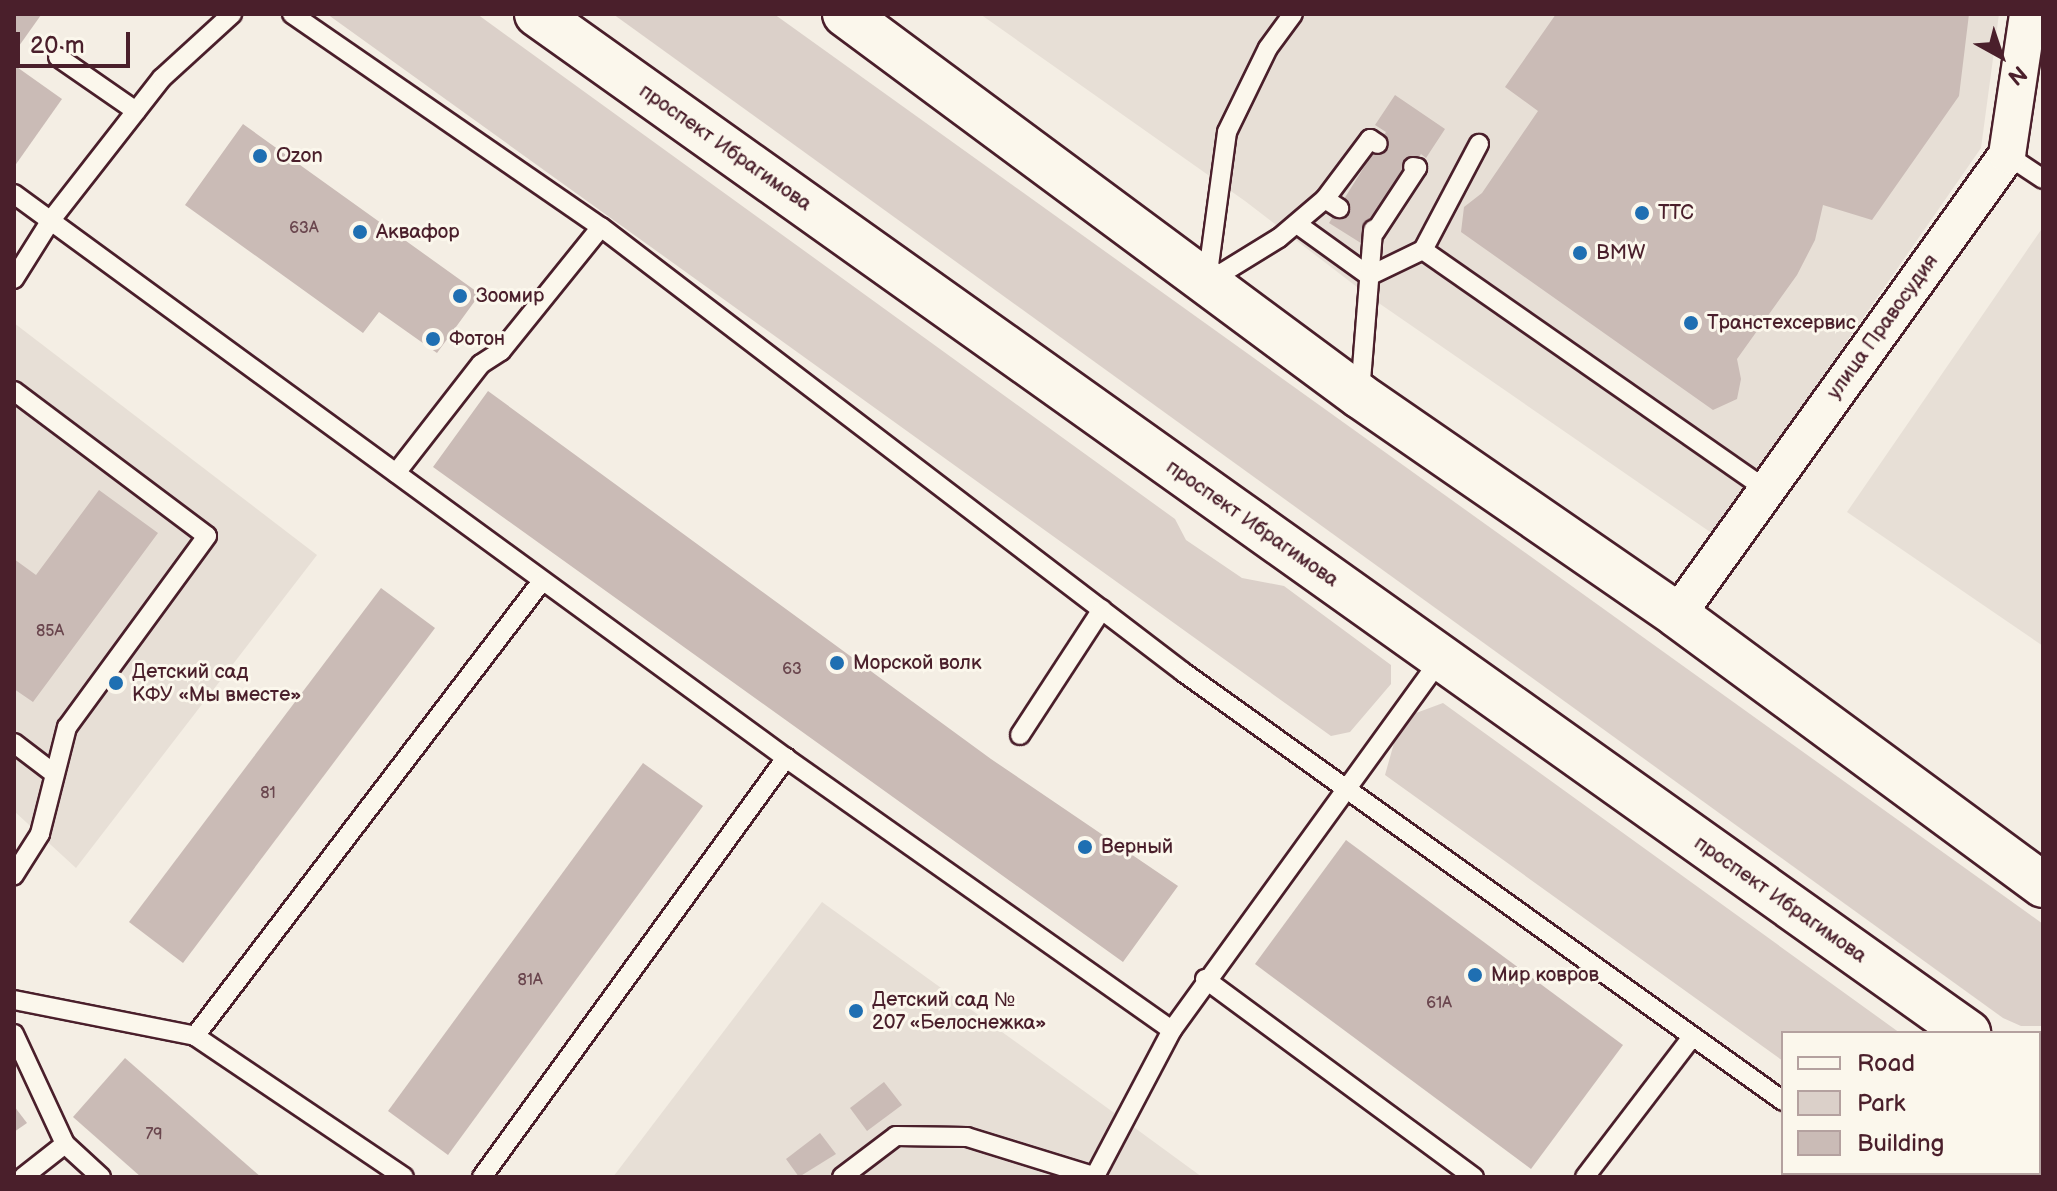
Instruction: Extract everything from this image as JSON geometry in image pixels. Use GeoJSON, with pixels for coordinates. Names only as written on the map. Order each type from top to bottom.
{"type":"FeatureCollection","features":[{"type":"Feature","properties":{"kind":"main road","name":"проспект Ибрагимова"},"geometry":{"type":"LineString","coordinates":[[537,14],[1965,1031]]}},
{"type":"Feature","properties":{"kind":"main road"},"geometry":{"type":"LineString","coordinates":[[845,14],[1360,396],[1677,615],[2043,885]]}},
{"type":"Feature","properties":{"kind":"street","name":"улица Правосудия"},"geometry":{"type":"LineString","coordinates":[[1677,615],[2007,155],[2028,14]]}},
{"type":"Feature","properties":{"kind":"lane"},"geometry":{"type":"LineString","coordinates":[[14,279],[51,220],[162,78],[232,14]]}},
{"type":"Feature","properties":{"kind":"lane"},"geometry":{"type":"LineString","coordinates":[[292,14],[601,227],[1102,609],[1345,789],[1781,1100]]}},
{"type":"Feature","properties":{"kind":"lane"},"geometry":{"type":"LineString","coordinates":[[1206,283],[1227,132],[1268,48],[1293,14]]}},
{"type":"Feature","properties":{"kind":"lane"},"geometry":{"type":"LineString","coordinates":[[58,57],[136,111]]}},
{"type":"Feature","properties":{"kind":"lane"},"geometry":{"type":"LineString","coordinates":[[1206,283],[1332,204],[1370,139],[1378,144]]}},
{"type":"Feature","properties":{"kind":"lane"},"geometry":{"type":"LineString","coordinates":[[1369,276],[1423,250],[1479,144]]}},
{"type":"Feature","properties":{"kind":"lane"},"geometry":{"type":"LineString","coordinates":[[2007,155],[2043,179]]}},
{"type":"Feature","properties":{"kind":"lane"},"geometry":{"type":"LineString","coordinates":[[1360,396],[1374,231],[1417,168],[1413,167]]}},
{"type":"Feature","properties":{"kind":"lane"},"geometry":{"type":"LineString","coordinates":[[14,194],[786,758],[1172,1030]]}},
{"type":"Feature","properties":{"kind":"lane"},"geometry":{"type":"LineString","coordinates":[[1297,224],[1369,276]]}},
{"type":"Feature","properties":{"kind":"lane"},"geometry":{"type":"LineString","coordinates":[[396,473],[481,364],[501,351],[601,227]]}},
{"type":"Feature","properties":{"kind":"lane"},"geometry":{"type":"LineString","coordinates":[[1423,250],[1766,489]]}},
{"type":"Feature","properties":{"kind":"lane"},"geometry":{"type":"LineString","coordinates":[[14,391],[207,536],[67,727],[52,772],[40,834],[14,875]]}},
{"type":"Feature","properties":{"kind":"lane"},"geometry":{"type":"LineString","coordinates":[[195,1036],[542,581]]}},
{"type":"Feature","properties":{"kind":"lane"},"geometry":{"type":"LineString","coordinates":[[1020,735],[1102,609]]}},
{"type":"Feature","properties":{"kind":"lane"},"geometry":{"type":"LineString","coordinates":[[842,1177],[896,1136],[967,1137],[1095,1176],[1172,1030],[1205,979],[1441,658]]}},
{"type":"Feature","properties":{"kind":"lane"},"geometry":{"type":"LineString","coordinates":[[14,743],[52,772]]}},
{"type":"Feature","properties":{"kind":"lane"},"geometry":{"type":"LineString","coordinates":[[482,1177],[786,758]]}},
{"type":"Feature","properties":{"kind":"lane"},"geometry":{"type":"LineString","coordinates":[[1205,979],[1474,1177]]}},
{"type":"Feature","properties":{"kind":"lane"},"geometry":{"type":"LineString","coordinates":[[14,1000],[195,1036],[404,1177]]}},
{"type":"Feature","properties":{"kind":"lane"},"geometry":{"type":"LineString","coordinates":[[14,1034],[65,1144],[101,1177]]}},
{"type":"Feature","properties":{"kind":"lane"},"geometry":{"type":"LineString","coordinates":[[1585,1177],[1692,1037]]}},
{"type":"Feature","properties":{"kind":"lane"},"geometry":{"type":"LineString","coordinates":[[23,1177],[65,1144]]}},
{"type":"Feature","properties":{"kind":"shaded area"},"geometry":{"type":"Polygon","coordinates":[[[980,14],[1999,14],[1981,148],[1713,534],[1370,297],[1245,201],[980,14]]]}},
{"type":"Feature","properties":{"kind":"shaded area"},"geometry":{"type":"Polygon","coordinates":[[[2043,227],[2043,646],[1847,512],[2043,227]]]}},
{"type":"Feature","properties":{"kind":"shaded area","name":"Детский сад КФУ «Мы вместе»"},"geometry":{"type":"Polygon","coordinates":[[[14,323],[317,555],[76,868],[14,811],[14,323]]]}},
{"type":"Feature","properties":{"kind":"shaded area","name":"Детский сад № 207 «Белоснежка»"},"geometry":{"type":"Polygon","coordinates":[[[822,902],[1124,1120],[1202,1177],[613,1177],[822,902]]]}},
{"type":"Feature","properties":{"kind":"green space"},"geometry":{"type":"Polygon","coordinates":[[[327,14],[477,14],[1175,519],[1186,540],[1242,578],[1284,586],[1391,665],[1391,684],[1350,732],[1331,736],[327,14]]]}},
{"type":"Feature","properties":{"kind":"green space"},"geometry":{"type":"Polygon","coordinates":[[[613,14],[774,14],[2043,924],[2043,1026],[2021,1026],[2003,1018],[613,14]]]}},
{"type":"Feature","properties":{"kind":"green space"},"geometry":{"type":"Polygon","coordinates":[[[1443,703],[1897,1031],[1781,1031],[1781,1060],[1385,775],[1394,743],[1416,713],[1443,703]]]}},
{"type":"Feature","properties":{"kind":"green space"},"geometry":{"type":"Polygon","coordinates":[[[2041,1155],[2043,1177],[1990,1175],[2041,1175],[2041,1155]]]}},
{"type":"Feature","properties":{"kind":"building"},"geometry":{"type":"Polygon","coordinates":[[[14,14],[41,15],[14,53],[14,14]]]}},
{"type":"Feature","properties":{"kind":"building","name":"ТТС"},"geometry":{"type":"Polygon","coordinates":[[[1556,14],[1969,14],[1959,96],[1872,220],[1823,205],[1815,240],[1797,275],[1737,359],[1741,379],[1737,399],[1713,410],[1461,232],[1464,207],[1482,193],[1538,111],[1505,87],[1556,14]]]}},
{"type":"Feature","properties":{"kind":"building"},"geometry":{"type":"Polygon","coordinates":[[[14,65],[62,99],[14,167],[14,65]]]}},
{"type":"Feature","properties":{"kind":"building"},"geometry":{"type":"Polygon","coordinates":[[[1395,95],[1445,129],[1426,158],[1421,154],[1364,245],[1329,223],[1386,132],[1375,125],[1395,95]]]}},
{"type":"Feature","properties":{"kind":"building"},"geometry":{"type":"Polygon","coordinates":[[[243,124],[480,294],[437,353],[379,312],[363,333],[185,205],[243,124]]]}},
{"type":"Feature","properties":{"kind":"building"},"geometry":{"type":"Polygon","coordinates":[[[488,391],[991,759],[1178,886],[1123,962],[433,467],[488,391]]]}},
{"type":"Feature","properties":{"kind":"building"},"geometry":{"type":"Polygon","coordinates":[[[99,490],[158,533],[33,702],[14,689],[14,559],[36,575],[99,490]]]}},
{"type":"Feature","properties":{"kind":"building"},"geometry":{"type":"Polygon","coordinates":[[[381,588],[435,628],[183,963],[129,922],[381,588]]]}},
{"type":"Feature","properties":{"kind":"building"},"geometry":{"type":"Polygon","coordinates":[[[643,763],[703,806],[448,1155],[388,1111],[643,763]]]}},
{"type":"Feature","properties":{"kind":"building"},"geometry":{"type":"Polygon","coordinates":[[[1346,840],[1623,1045],[1531,1169],[1255,964],[1346,840]]]}},
{"type":"Feature","properties":{"kind":"building"},"geometry":{"type":"Polygon","coordinates":[[[125,1058],[261,1177],[141,1177],[73,1117],[125,1058]]]}},
{"type":"Feature","properties":{"kind":"building"},"geometry":{"type":"Polygon","coordinates":[[[884,1082],[902,1105],[867,1131],[850,1108],[884,1082]]]}},
{"type":"Feature","properties":{"kind":"building"},"geometry":{"type":"Polygon","coordinates":[[[14,1106],[27,1123],[14,1132],[14,1106]]]}},
{"type":"Feature","properties":{"kind":"building"},"geometry":{"type":"Polygon","coordinates":[[[820,1133],[836,1154],[799,1177],[786,1159],[820,1133]]]}},
{"type":"Feature","properties":{"kind":"place","name":"Ozon"},"geometry":{"type":"Point","coordinates":[260,156]}},
{"type":"Feature","properties":{"kind":"place","name":"ТТС"},"geometry":{"type":"Point","coordinates":[1642,213]}},
{"type":"Feature","properties":{"kind":"place","name":"Аквафор"},"geometry":{"type":"Point","coordinates":[360,232]}},
{"type":"Feature","properties":{"kind":"place","name":"BMW"},"geometry":{"type":"Point","coordinates":[1580,253]}},
{"type":"Feature","properties":{"kind":"place","name":"Зоомир"},"geometry":{"type":"Point","coordinates":[460,296]}},
{"type":"Feature","properties":{"kind":"place","name":"Транстехсервис"},"geometry":{"type":"Point","coordinates":[1691,323]}},
{"type":"Feature","properties":{"kind":"place","name":"Фотон"},"geometry":{"type":"Point","coordinates":[433,339]}},
{"type":"Feature","properties":{"kind":"place","name":"Морской волк"},"geometry":{"type":"Point","coordinates":[837,663]}},
{"type":"Feature","properties":{"kind":"place","name":"Детский сад КФУ «Мы вместе»"},"geometry":{"type":"Point","coordinates":[116,683]}},
{"type":"Feature","properties":{"kind":"place","name":"Верный"},"geometry":{"type":"Point","coordinates":[1085,847]}},
{"type":"Feature","properties":{"kind":"place","name":"Мир ковров"},"geometry":{"type":"Point","coordinates":[1475,975]}},
{"type":"Feature","properties":{"kind":"place","name":"Детский сад № 207 «Белоснежка»"},"geometry":{"type":"Point","coordinates":[856,1011]}}]}
